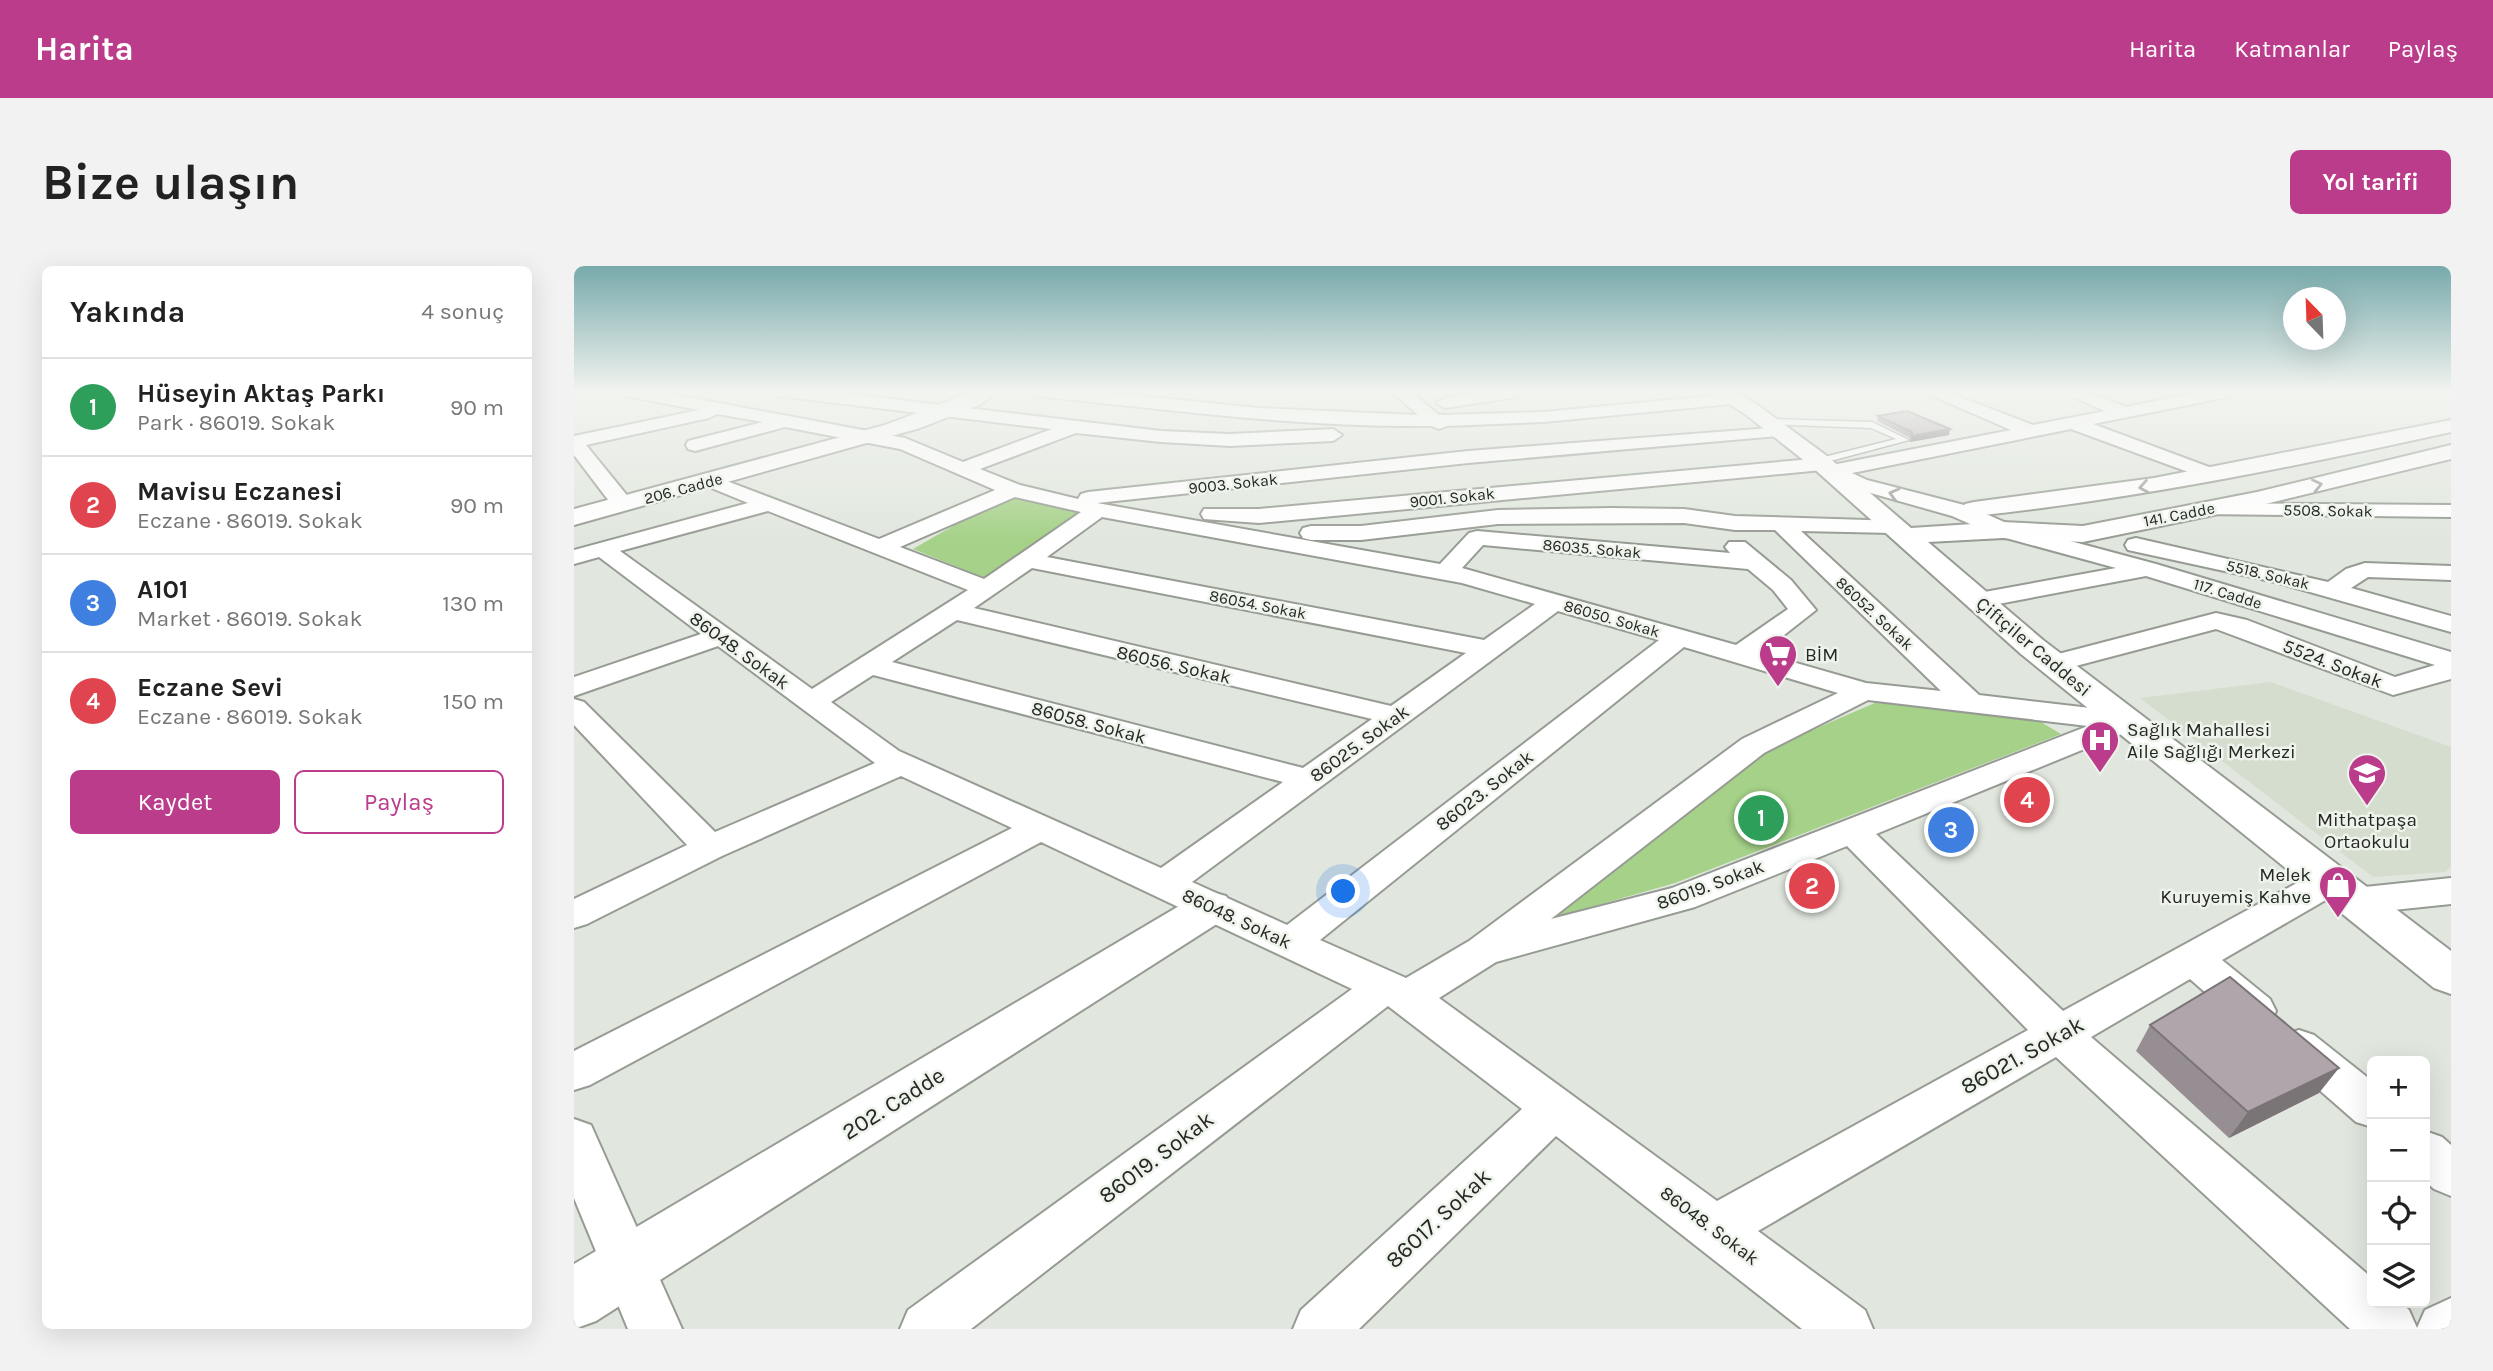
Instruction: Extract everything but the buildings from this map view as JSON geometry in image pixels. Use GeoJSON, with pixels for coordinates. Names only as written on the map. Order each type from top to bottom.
{"type":"FeatureCollection","features":[{"type":"Feature","properties":{"kind":"street"},"geometry":{"type":"LineString","coordinates":[[688,441],[741,473]]}},
{"type":"Feature","properties":{"kind":"street"},"geometry":{"type":"LineString","coordinates":[[695,445],[712,441]]}},
{"type":"Feature","properties":{"kind":"street","name":"206. Cadde"},"geometry":{"type":"LineString","coordinates":[[574,517],[853,441]]}},
{"type":"Feature","properties":{"kind":"street"},"geometry":{"type":"LineString","coordinates":[[890,441],[905,444],[1013,490],[1081,505]]}},
{"type":"Feature","properties":{"kind":"street"},"geometry":{"type":"LineString","coordinates":[[964,468],[1039,441]]}},
{"type":"Feature","properties":{"kind":"street"},"geometry":{"type":"LineString","coordinates":[[1453,441],[1468,457]]}},
{"type":"Feature","properties":{"kind":"street","name":"9003. Sokak"},"geometry":{"type":"LineString","coordinates":[[1081,505],[1468,457],[1629,441]]}},
{"type":"Feature","properties":{"kind":"street","name":"Çiftçiler Caddesi"},"geometry":{"type":"LineString","coordinates":[[1792,441],[2053,664],[2451,976]]}},
{"type":"Feature","properties":{"kind":"street","name":"9001. Sokak"},"geometry":{"type":"LineString","coordinates":[[1081,505],[1158,512],[1259,516],[1876,463],[1989,441]]}},
{"type":"Feature","properties":{"kind":"street"},"geometry":{"type":"LineString","coordinates":[[2120,441],[2210,474]]}},
{"type":"Feature","properties":{"kind":"street","name":"141. Cadde"},"geometry":{"type":"LineString","coordinates":[[1897,531],[1999,519],[2059,500],[2210,474],[2378,441]]}},
{"type":"Feature","properties":{"kind":"street"},"geometry":{"type":"LineString","coordinates":[[574,442],[623,504]]}},
{"type":"Feature","properties":{"kind":"street","name":"141. Cadde"},"geometry":{"type":"LineString","coordinates":[[1960,510],[2083,534],[2270,496],[2451,452]]}},
{"type":"Feature","properties":{"kind":"street","name":"117. Cadde"},"geometry":{"type":"LineString","coordinates":[[1876,463],[1917,478],[1999,519],[2148,569],[2451,661]]}},
{"type":"Feature","properties":{"kind":"street"},"geometry":{"type":"LineString","coordinates":[[1824,466],[1860,484],[1960,510]]}},
{"type":"Feature","properties":{"kind":"street"},"geometry":{"type":"LineString","coordinates":[[711,481],[987,589]]}},
{"type":"Feature","properties":{"kind":"street"},"geometry":{"type":"LineString","coordinates":[[880,547],[1013,490]]}},
{"type":"Feature","properties":{"kind":"street"},"geometry":{"type":"LineString","coordinates":[[588,553],[768,503]]}},
{"type":"Feature","properties":{"kind":"street"},"geometry":{"type":"LineString","coordinates":[[811,702],[987,589],[1027,560],[1081,505]]}},
{"type":"Feature","properties":{"kind":"street","name":"86050. Sokak"},"geometry":{"type":"LineString","coordinates":[[1081,505],[1218,533],[1446,572],[1864,691],[2125,721]]}},
{"type":"Feature","properties":{"kind":"street","name":"5508. Sokak"},"geometry":{"type":"LineString","coordinates":[[2206,509],[2451,511]]}},
{"type":"Feature","properties":{"kind":"street"},"geometry":{"type":"LineString","coordinates":[[1218,533],[1362,533],[1510,517],[1612,515],[1684,516],[1897,531]]}},
{"type":"Feature","properties":{"kind":"street"},"geometry":{"type":"LineString","coordinates":[[1713,520],[1754,562],[1782,585],[1803,610],[1740,655]]}},
{"type":"Feature","properties":{"kind":"street","name":"86052. Sokak"},"geometry":{"type":"LineString","coordinates":[[1781,524],[1970,703]]}},
{"type":"Feature","properties":{"kind":"street","name":"5518. Sokak"},"geometry":{"type":"LineString","coordinates":[[2083,534],[2333,590],[2365,602],[2451,624]]}},
{"type":"Feature","properties":{"kind":"street","name":"86035. Sokak"},"geometry":{"type":"LineString","coordinates":[[1446,572],[1476,538],[1754,562]]}},
{"type":"Feature","properties":{"kind":"street","name":"86048. Sokak"},"geometry":{"type":"LineString","coordinates":[[588,553],[721,636],[888,758],[1397,991],[1714,1228],[1829,1324]]}},
{"type":"Feature","properties":{"kind":"street","name":"86054. Sokak"},"geometry":{"type":"LineString","coordinates":[[1027,560],[1489,649]]}},
{"type":"Feature","properties":{"kind":"street"},"geometry":{"type":"LineString","coordinates":[[1977,600],[2148,569]]}},
{"type":"Feature","properties":{"kind":"street"},"geometry":{"type":"LineString","coordinates":[[2333,590],[2365,570],[2451,573]]}},
{"type":"Feature","properties":{"kind":"street","name":"86025. Sokak"},"geometry":{"type":"LineString","coordinates":[[1163,885],[1554,602]]}},
{"type":"Feature","properties":{"kind":"street","name":"86056. Sokak"},"geometry":{"type":"LineString","coordinates":[[952,611],[1396,716]]}},
{"type":"Feature","properties":{"kind":"street","name":"5524. Sokak"},"geometry":{"type":"LineString","coordinates":[[2053,664],[2216,621],[2238,626],[2393,686],[2424,680],[2451,669]]}},
{"type":"Feature","properties":{"kind":"street"},"geometry":{"type":"LineString","coordinates":[[574,687],[721,636]]}},
{"type":"Feature","properties":{"kind":"street","name":"86023. Sokak"},"geometry":{"type":"LineString","coordinates":[[1290,943],[1679,638]]}},
{"type":"Feature","properties":{"kind":"street","name":"86058. Sokak"},"geometry":{"type":"LineString","coordinates":[[869,664],[1309,779]]}},
{"type":"Feature","properties":{"kind":"street","name":"86019. Sokak"},"geometry":{"type":"LineString","coordinates":[[1483,951],[1753,746],[1864,691]]}},
{"type":"Feature","properties":{"kind":"street"},"geometry":{"type":"LineString","coordinates":[[574,709],[710,848]]}},
{"type":"Feature","properties":{"kind":"street","name":"86019. Sokak"},"geometry":{"type":"LineString","coordinates":[[927,1329],[1397,991],[1483,951],[1682,898],[2125,721]]}},
{"type":"Feature","properties":{"kind":"street"},"geometry":{"type":"LineString","coordinates":[[574,915],[710,848],[901,764]]}},
{"type":"Feature","properties":{"kind":"street"},"geometry":{"type":"LineString","coordinates":[[574,1072],[1040,828]]}},
{"type":"Feature","properties":{"kind":"street"},"geometry":{"type":"LineString","coordinates":[[1850,829],[2059,1034],[2390,1329]]}},
{"type":"Feature","properties":{"kind":"street"},"geometry":{"type":"LineString","coordinates":[[2342,891],[2451,891]]}},
{"type":"Feature","properties":{"kind":"street","name":"86021. Sokak"},"geometry":{"type":"LineString","coordinates":[[1714,1228],[2192,958],[2342,891]]}},
{"type":"Feature","properties":{"kind":"street","name":"202. Cadde"},"geometry":{"type":"LineString","coordinates":[[574,1299],[1211,907]]}},
{"type":"Feature","properties":{"kind":"street"},"geometry":{"type":"LineString","coordinates":[[2192,958],[2367,1104]]}},
{"type":"Feature","properties":{"kind":"street","name":"86017. Sokak"},"geometry":{"type":"LineString","coordinates":[[1321,1329],[1555,1108]]}},
{"type":"Feature","properties":{"kind":"street"},"geometry":{"type":"LineString","coordinates":[[574,1140],[655,1329]]}},
{"type":"Feature","properties":{"kind":"street"},"geometry":{"type":"LineString","coordinates":[[2430,1156],[2451,1174]]}},
{"type":"Feature","properties":{"kind":"street"},"geometry":{"type":"LineString","coordinates":[[2444,1329],[2451,1325]]}},
{"type":"Feature","properties":{"kind":"lane"},"geometry":{"type":"LineString","coordinates":[[1824,466],[1903,441]]}},
{"type":"Feature","properties":{"kind":"shaded area","name":"Mithatpaşa Ortaokulu"},"geometry":{"type":"Polygon","coordinates":[[[2271,682],[2451,747],[2451,867],[2445,872],[2373,877],[2140,698],[2271,682]]]}},
{"type":"Feature","properties":{"kind":"green space"},"geometry":{"type":"Polygon","coordinates":[[[1005,496],[1079,513],[985,578],[913,549],[1005,496]]]}},
{"type":"Feature","properties":{"kind":"green space"},"geometry":{"type":"Polygon","coordinates":[[[1877,702],[1994,714],[2041,722],[2061,734],[1675,883],[1549,919],[1762,752],[1877,702]]]}},
{"type":"Feature","properties":{"kind":"place","name":"BİM"},"geometry":{"type":"Point","coordinates":[1778,688]}},
{"type":"Feature","properties":{"kind":"place","name":"Sağlık Mahallesi Aile Sağlığı Merkezi"},"geometry":{"type":"Point","coordinates":[2100,774]}},
{"type":"Feature","properties":{"kind":"place","name":"Eczane Sevi"},"geometry":{"type":"Point","coordinates":[2027,800]}},
{"type":"Feature","properties":{"kind":"place","name":"Mithatpaşa Ortaokulu"},"geometry":{"type":"Point","coordinates":[2367,807]}},
{"type":"Feature","properties":{"kind":"place","name":"Hüseyin Aktaş Parkı"},"geometry":{"type":"Point","coordinates":[1761,818]}},
{"type":"Feature","properties":{"kind":"place","name":"A101"},"geometry":{"type":"Point","coordinates":[1951,830]}},
{"type":"Feature","properties":{"kind":"place","name":"Mavisu Eczanesi"},"geometry":{"type":"Point","coordinates":[1812,886]}},
{"type":"Feature","properties":{"kind":"place","name":"Melek Kuruyemiş Kahve"},"geometry":{"type":"Point","coordinates":[2338,919]}}]}
